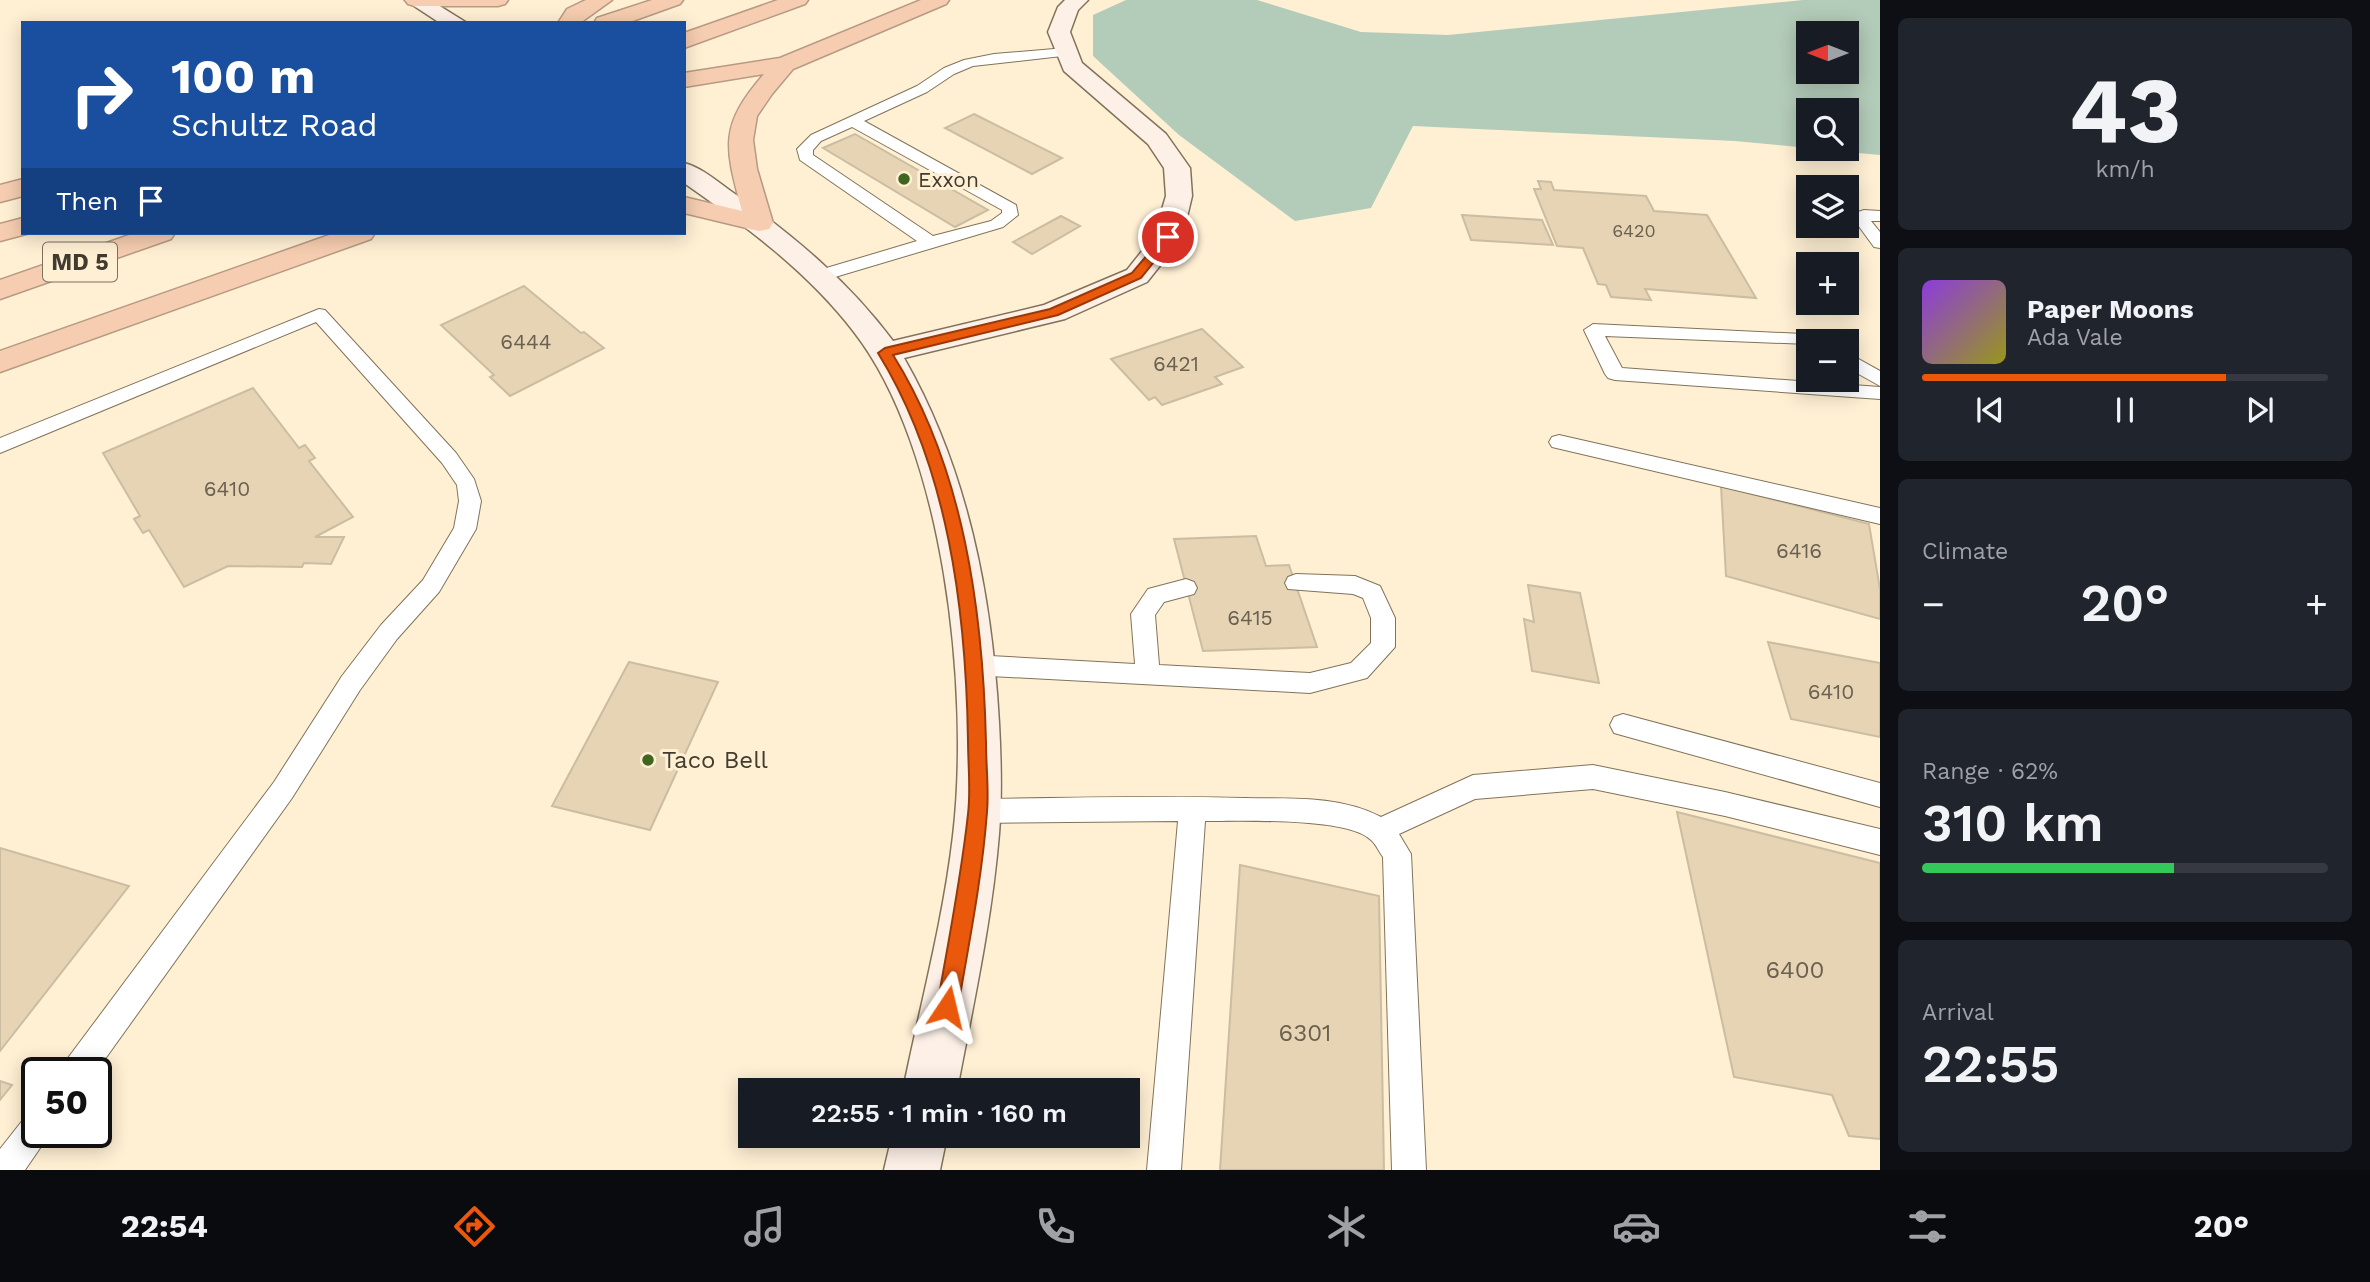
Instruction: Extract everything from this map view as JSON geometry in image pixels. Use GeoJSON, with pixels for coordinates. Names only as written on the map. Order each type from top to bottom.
{"type":"FeatureCollection","features":[{"type":"Feature","properties":{"kind":"highway"},"geometry":{"type":"LineString","coordinates":[[415,0],[498,0]]}},
{"type":"Feature","properties":{"kind":"highway"},"geometry":{"type":"LineString","coordinates":[[571,21],[576,14],[602,0]]}},
{"type":"Feature","properties":{"kind":"highway"},"geometry":{"type":"LineString","coordinates":[[611,21],[673,0]]}},
{"type":"Feature","properties":{"kind":"highway"},"geometry":{"type":"LineString","coordinates":[[689,39],[798,0]]}},
{"type":"Feature","properties":{"kind":"highway"},"geometry":{"type":"LineString","coordinates":[[686,80],[785,64],[939,0]]}},
{"type":"Feature","properties":{"kind":"highway"},"geometry":{"type":"LineString","coordinates":[[686,205],[758,223],[742,151],[741,128],[751,107],[785,64]]}},
{"type":"Feature","properties":{"kind":"highway"},"geometry":{"type":"LineString","coordinates":[[0,194],[21,188]]}},
{"type":"Feature","properties":{"kind":"highway","name":"MD 5"},"geometry":{"type":"LineString","coordinates":[[0,233],[21,227]]}},
{"type":"Feature","properties":{"kind":"highway","name":"MD 5"},"geometry":{"type":"LineString","coordinates":[[0,290],[155,235]]}},
{"type":"Feature","properties":{"kind":"highway"},"geometry":{"type":"LineString","coordinates":[[0,362],[354,235]]}},
{"type":"Feature","properties":{"kind":"main road"},"geometry":{"type":"LineString","coordinates":[[415,0],[452,21]]}},
{"type":"Feature","properties":{"kind":"main road"},"geometry":{"type":"LineString","coordinates":[[885,353],[1054,312],[1137,276],[1168,237],[1179,196],[1177,168],[1157,139],[1072,66],[1059,32],[1069,7],[1078,0]]}},
{"type":"Feature","properties":{"kind":"main road"},"geometry":{"type":"LineString","coordinates":[[686,172],[793,250],[857,316],[906,387],[923,426],[945,495],[964,584],[976,697],[978,811],[966,902],[932,1078]]}},
{"type":"Feature","properties":{"kind":"main road"},"geometry":{"type":"LineString","coordinates":[[912,1170],[917,1148]]}},
{"type":"Feature","properties":{"kind":"lane"},"geometry":{"type":"LineString","coordinates":[[930,242],[805,157],[805,149],[816,138],[969,63],[994,58],[1066,52]]}},
{"type":"Feature","properties":{"kind":"lane"},"geometry":{"type":"LineString","coordinates":[[820,276],[997,224],[1010,215],[1010,208],[852,121]]}},
{"type":"Feature","properties":{"kind":"lane"},"geometry":{"type":"LineString","coordinates":[[1880,216],[1864,215],[1863,222],[1880,243]]}},
{"type":"Feature","properties":{"kind":"lane"},"geometry":{"type":"LineString","coordinates":[[0,446],[320,314],[449,458],[467,484],[470,501],[465,529],[430,586],[389,632],[351,683],[283,790],[88,1057]]}},
{"type":"Feature","properties":{"kind":"lane"},"geometry":{"type":"LineString","coordinates":[[1796,338],[1593,330],[1615,374],[1796,387]]}},
{"type":"Feature","properties":{"kind":"lane"},"geometry":{"type":"LineString","coordinates":[[1859,366],[1880,380]]}},
{"type":"Feature","properties":{"kind":"lane"},"geometry":{"type":"LineString","coordinates":[[1859,391],[1880,393]]}},
{"type":"Feature","properties":{"kind":"lane"},"geometry":{"type":"LineString","coordinates":[[1559,442],[1880,516]]}},
{"type":"Feature","properties":{"kind":"lane"},"geometry":{"type":"LineString","coordinates":[[972,665],[1310,683],[1357,671],[1383,647],[1383,618],[1372,592],[1355,585],[1296,583]]}},
{"type":"Feature","properties":{"kind":"lane"},"geometry":{"type":"LineString","coordinates":[[1148,676],[1143,614],[1156,594],[1186,588]]}},
{"type":"Feature","properties":{"kind":"lane"},"geometry":{"type":"LineString","coordinates":[[1623,725],[1880,794]]}},
{"type":"Feature","properties":{"kind":"lane"},"geometry":{"type":"LineString","coordinates":[[1380,830],[1473,786],[1593,778],[1725,804],[1880,842]]}},
{"type":"Feature","properties":{"kind":"lane"},"geometry":{"type":"LineString","coordinates":[[978,811],[1192,809],[1324,812],[1357,818],[1380,830],[1397,854],[1409,1170]]}},
{"type":"Feature","properties":{"kind":"lane"},"geometry":{"type":"LineString","coordinates":[[1164,1170],[1192,809]]}},
{"type":"Feature","properties":{"kind":"lane"},"geometry":{"type":"LineString","coordinates":[[5,1170],[21,1148]]}},
{"type":"Feature","properties":{"kind":"green space"},"geometry":{"type":"Polygon","coordinates":[[[1126,0],[1257,0],[1361,32],[1448,35],[1803,0],[1880,0],[1880,155],[1859,153],[1859,98],[1796,98],[1796,147],[1735,141],[1413,126],[1371,208],[1295,221],[1179,135],[1093,56],[1093,15],[1126,0]]]}},
{"type":"Feature","properties":{"kind":"building"},"geometry":{"type":"Polygon","coordinates":[[[974,114],[1062,158],[1032,174],[945,128],[974,114]]]}},
{"type":"Feature","properties":{"kind":"building","name":"Exxon"},"geometry":{"type":"Polygon","coordinates":[[[855,134],[988,210],[955,227],[823,148],[855,134]]]}},
{"type":"Feature","properties":{"kind":"building"},"geometry":{"type":"Polygon","coordinates":[[[1538,181],[1551,182],[1554,190],[1646,196],[1654,211],[1707,215],[1756,298],[1645,289],[1651,300],[1611,297],[1606,285],[1598,284],[1583,248],[1557,246],[1534,189],[1541,189],[1538,181]]]}},
{"type":"Feature","properties":{"kind":"building"},"geometry":{"type":"Polygon","coordinates":[[[1462,215],[1542,220],[1553,245],[1471,240],[1462,215]]]}},
{"type":"Feature","properties":{"kind":"building"},"geometry":{"type":"Polygon","coordinates":[[[1061,216],[1080,226],[1032,254],[1013,242],[1061,216]]]}},
{"type":"Feature","properties":{"kind":"building"},"geometry":{"type":"Polygon","coordinates":[[[524,286],[581,333],[584,332],[604,348],[510,396],[490,377],[494,375],[441,325],[524,286]]]}},
{"type":"Feature","properties":{"kind":"building"},"geometry":{"type":"Polygon","coordinates":[[[1202,329],[1243,367],[1215,377],[1222,384],[1162,405],[1155,397],[1149,400],[1111,359],[1202,329]]]}},
{"type":"Feature","properties":{"kind":"building"},"geometry":{"type":"Polygon","coordinates":[[[253,388],[299,448],[305,445],[315,458],[309,461],[353,517],[315,537],[344,537],[331,564],[304,563],[302,567],[228,566],[184,587],[149,530],[143,533],[134,519],[140,516],[103,453],[253,388]]]}},
{"type":"Feature","properties":{"kind":"building"},"geometry":{"type":"Polygon","coordinates":[[[1721,486],[1869,524],[1880,589],[1880,619],[1726,576],[1721,486]]]}},
{"type":"Feature","properties":{"kind":"building"},"geometry":{"type":"Polygon","coordinates":[[[1256,536],[1266,566],[1289,565],[1317,647],[1203,651],[1174,539],[1256,536]]]}},
{"type":"Feature","properties":{"kind":"building"},"geometry":{"type":"Polygon","coordinates":[[[1528,585],[1580,593],[1599,683],[1532,671],[1524,619],[1534,622],[1528,585]]]}},
{"type":"Feature","properties":{"kind":"building"},"geometry":{"type":"Polygon","coordinates":[[[1768,642],[1880,663],[1880,737],[1791,719],[1768,642]]]}},
{"type":"Feature","properties":{"kind":"building"},"geometry":{"type":"Polygon","coordinates":[[[629,662],[718,682],[650,830],[552,806],[629,662]]]}},
{"type":"Feature","properties":{"kind":"building"},"geometry":{"type":"Polygon","coordinates":[[[1677,812],[1880,863],[1880,1139],[1849,1136],[1832,1095],[1734,1077],[1677,812]]]}},
{"type":"Feature","properties":{"kind":"building"},"geometry":{"type":"Polygon","coordinates":[[[0,848],[129,886],[0,1051],[0,848]]]}},
{"type":"Feature","properties":{"kind":"building"},"geometry":{"type":"Polygon","coordinates":[[[1240,865],[1379,896],[1384,1170],[1220,1170],[1240,865]]]}},
{"type":"Feature","properties":{"kind":"building"},"geometry":{"type":"Polygon","coordinates":[[[0,1081],[12,1085],[0,1100],[0,1081]]]}},
{"type":"Feature","properties":{"kind":"place","name":"Exxon"},"geometry":{"type":"Point","coordinates":[904,179]}},
{"type":"Feature","properties":{"kind":"place","name":"Taco Bell"},"geometry":{"type":"Point","coordinates":[648,760]}},
{"type":"Feature","properties":{"kind":"route"},"geometry":{"type":"LineString","coordinates":[[947,1007],[968,889],[978,811],[976,697],[964,584],[945,495],[923,426],[906,387],[885,353],[1054,312],[1137,276],[1168,237]]}}]}
